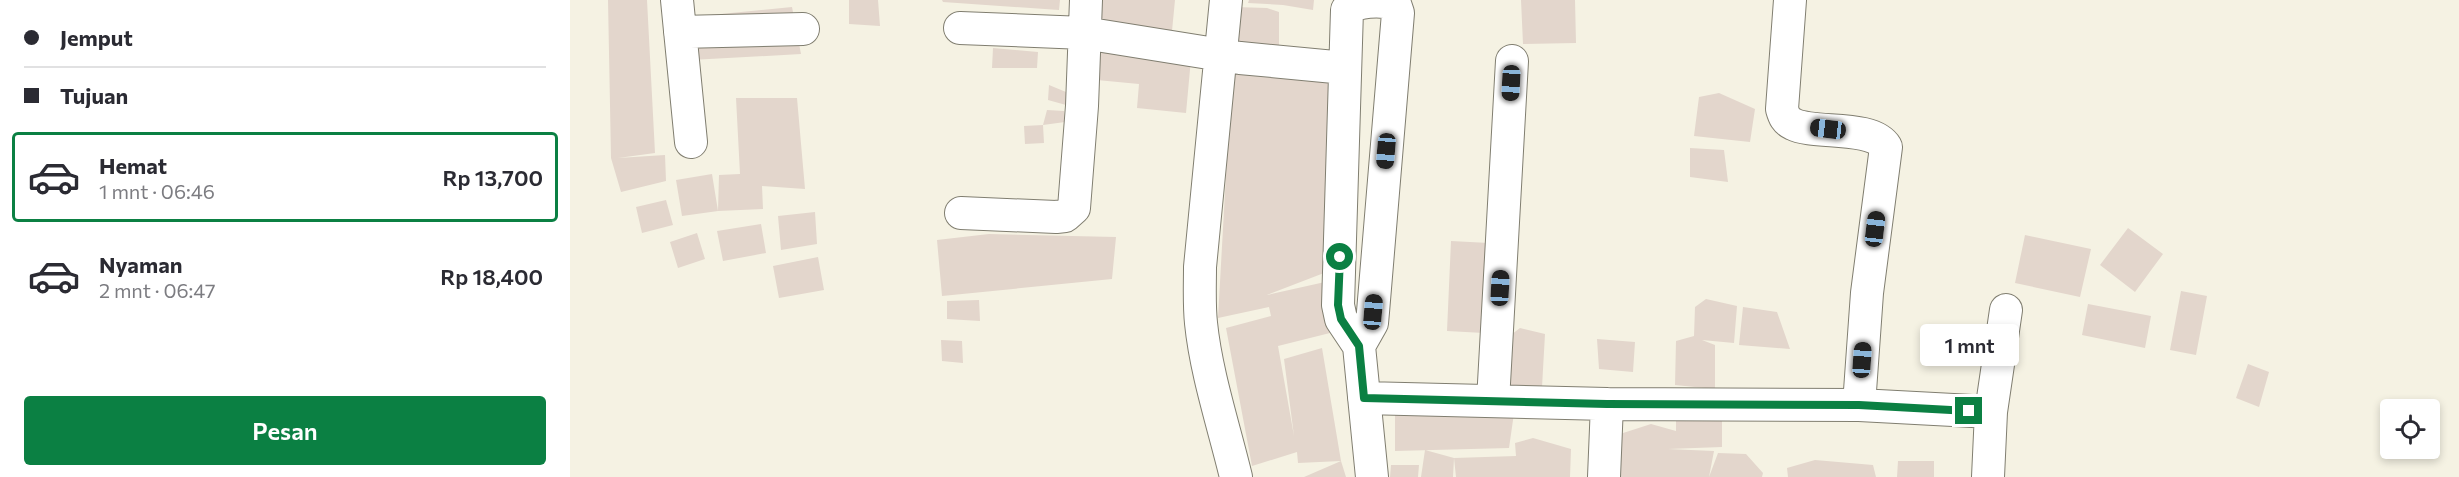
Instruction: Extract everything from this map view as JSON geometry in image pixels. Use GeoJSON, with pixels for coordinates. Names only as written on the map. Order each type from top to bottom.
{"type":"FeatureCollection","features":[{"type":"Feature","properties":{"kind":"street"},"geometry":{"type":"LineString","coordinates":[[677,0],[691,142]]}},
{"type":"Feature","properties":{"kind":"street"},"geometry":{"type":"LineString","coordinates":[[961,213],[1056,217],[1065,216],[1074,208],[1082,106],[1086,0]]}},
{"type":"Feature","properties":{"kind":"street"},"geometry":{"type":"LineString","coordinates":[[1226,0],[1200,267],[1200,301],[1201,324],[1207,356],[1236,477]]}},
{"type":"Feature","properties":{"kind":"street"},"geometry":{"type":"LineString","coordinates":[[1359,346],[1372,323],[1398,13],[1392,2],[1358,0],[1349,7],[1338,305],[1341,319],[1359,346],[1372,477]]}},
{"type":"Feature","properties":{"kind":"street"},"geometry":{"type":"LineString","coordinates":[[1790,0],[1782,110],[1785,119],[1794,125],[1845,131],[1873,138],[1882,141],[1886,147],[1867,294],[1859,405]]}},
{"type":"Feature","properties":{"kind":"street"},"geometry":{"type":"LineString","coordinates":[[960,28],[1084,33],[1222,55],[1345,68]]}},
{"type":"Feature","properties":{"kind":"street"},"geometry":{"type":"LineString","coordinates":[[680,32],[803,29]]}},
{"type":"Feature","properties":{"kind":"street"},"geometry":{"type":"LineString","coordinates":[[1493,401],[1512,61]]}},
{"type":"Feature","properties":{"kind":"street"},"geometry":{"type":"LineString","coordinates":[[1988,477],[1991,412],[2006,310]]}},
{"type":"Feature","properties":{"kind":"street"},"geometry":{"type":"LineString","coordinates":[[1364,398],[1607,404],[1859,405],[1991,412]]}},
{"type":"Feature","properties":{"kind":"street"},"geometry":{"type":"LineString","coordinates":[[1604,477],[1607,404]]}},
{"type":"Feature","properties":{"kind":"building"},"geometry":{"type":"Polygon","coordinates":[[[608,0],[647,0],[655,153],[618,158],[665,155],[666,181],[621,192],[611,158],[608,0]]]}},
{"type":"Feature","properties":{"kind":"building"},"geometry":{"type":"Polygon","coordinates":[[[849,0],[878,0],[880,26],[849,24],[849,0]]]}},
{"type":"Feature","properties":{"kind":"building"},"geometry":{"type":"Polygon","coordinates":[[[942,0],[1060,0],[1059,10],[943,2],[942,0]]]}},
{"type":"Feature","properties":{"kind":"building"},"geometry":{"type":"Polygon","coordinates":[[[1102,0],[1175,0],[1172,31],[1100,23],[1102,0]]]}},
{"type":"Feature","properties":{"kind":"building"},"geometry":{"type":"Polygon","coordinates":[[[1249,0],[1314,0],[1313,10],[1248,3],[1249,0]]]}},
{"type":"Feature","properties":{"kind":"building"},"geometry":{"type":"Polygon","coordinates":[[[1521,0],[1575,0],[1576,43],[1523,44],[1521,0]]]}},
{"type":"Feature","properties":{"kind":"building"},"geometry":{"type":"Polygon","coordinates":[[[792,7],[801,54],[691,60],[690,17],[792,7]]]}},
{"type":"Feature","properties":{"kind":"building"},"geometry":{"type":"Polygon","coordinates":[[[1235,7],[1267,8],[1279,12],[1279,47],[1230,42],[1235,7]]]}},
{"type":"Feature","properties":{"kind":"building"},"geometry":{"type":"Polygon","coordinates":[[[993,48],[1038,52],[1037,68],[992,68],[993,48]]]}},
{"type":"Feature","properties":{"kind":"building"},"geometry":{"type":"Polygon","coordinates":[[[1100,50],[1191,59],[1186,113],[1137,108],[1139,84],[1097,80],[1100,50]]]}},
{"type":"Feature","properties":{"kind":"building"},"geometry":{"type":"Polygon","coordinates":[[[1232,67],[1336,67],[1324,273],[1267,295],[1325,282],[1330,333],[1278,346],[1294,436],[1284,359],[1322,348],[1341,461],[1298,463],[1297,452],[1252,466],[1226,328],[1271,316],[1269,307],[1218,318],[1232,67]]]}},
{"type":"Feature","properties":{"kind":"building"},"geometry":{"type":"Polygon","coordinates":[[[1049,85],[1066,92],[1066,105],[1048,100],[1049,85]]]}},
{"type":"Feature","properties":{"kind":"building"},"geometry":{"type":"Polygon","coordinates":[[[1719,93],[1755,109],[1750,142],[1694,136],[1699,97],[1719,93]]]}},
{"type":"Feature","properties":{"kind":"building"},"geometry":{"type":"Polygon","coordinates":[[[736,98],[797,98],[805,189],[762,186],[763,209],[718,211],[719,175],[740,174],[736,98]]]}},
{"type":"Feature","properties":{"kind":"building"},"geometry":{"type":"Polygon","coordinates":[[[1047,110],[1064,111],[1065,122],[1043,125],[1047,110]]]}},
{"type":"Feature","properties":{"kind":"building"},"geometry":{"type":"Polygon","coordinates":[[[1043,125],[1044,143],[1025,144],[1024,126],[1043,125]]]}},
{"type":"Feature","properties":{"kind":"building"},"geometry":{"type":"Polygon","coordinates":[[[1690,148],[1724,150],[1728,182],[1690,177],[1690,148]]]}},
{"type":"Feature","properties":{"kind":"building"},"geometry":{"type":"Polygon","coordinates":[[[712,174],[718,211],[682,216],[676,180],[712,174]]]}},
{"type":"Feature","properties":{"kind":"building"},"geometry":{"type":"Polygon","coordinates":[[[666,200],[673,225],[642,233],[636,207],[666,200]]]}},
{"type":"Feature","properties":{"kind":"building"},"geometry":{"type":"Polygon","coordinates":[[[815,212],[817,244],[781,250],[778,216],[815,212]]]}},
{"type":"Feature","properties":{"kind":"building"},"geometry":{"type":"Polygon","coordinates":[[[761,224],[766,253],[723,261],[717,231],[761,224]]]}},
{"type":"Feature","properties":{"kind":"building"},"geometry":{"type":"Polygon","coordinates":[[[2128,228],[2163,254],[2135,292],[2100,265],[2128,228]]]}},
{"type":"Feature","properties":{"kind":"building"},"geometry":{"type":"Polygon","coordinates":[[[697,233],[705,259],[678,268],[670,242],[697,233]]]}},
{"type":"Feature","properties":{"kind":"building"},"geometry":{"type":"Polygon","coordinates":[[[989,234],[1116,237],[1112,279],[942,296],[937,240],[989,234]]]}},
{"type":"Feature","properties":{"kind":"building"},"geometry":{"type":"Polygon","coordinates":[[[2025,235],[2091,249],[2080,297],[2015,283],[2025,235]]]}},
{"type":"Feature","properties":{"kind":"building"},"geometry":{"type":"Polygon","coordinates":[[[1451,241],[1489,243],[1484,333],[1447,331],[1451,241]]]}},
{"type":"Feature","properties":{"kind":"building"},"geometry":{"type":"Polygon","coordinates":[[[818,257],[824,290],[779,298],[773,266],[818,257]]]}},
{"type":"Feature","properties":{"kind":"building"},"geometry":{"type":"Polygon","coordinates":[[[2181,291],[2207,296],[2196,355],[2170,350],[2181,291]]]}},
{"type":"Feature","properties":{"kind":"building"},"geometry":{"type":"Polygon","coordinates":[[[1706,299],[1737,306],[1734,343],[1702,340],[1715,345],[1715,389],[1675,385],[1676,341],[1694,336],[1695,307],[1706,299]]]}},
{"type":"Feature","properties":{"kind":"building"},"geometry":{"type":"Polygon","coordinates":[[[979,300],[980,321],[947,319],[947,301],[979,300]]]}},
{"type":"Feature","properties":{"kind":"building"},"geometry":{"type":"Polygon","coordinates":[[[2088,304],[2151,316],[2145,348],[2082,335],[2088,304]]]}},
{"type":"Feature","properties":{"kind":"building"},"geometry":{"type":"Polygon","coordinates":[[[1743,307],[1777,312],[1790,349],[1739,345],[1743,307]]]}},
{"type":"Feature","properties":{"kind":"building"},"geometry":{"type":"Polygon","coordinates":[[[1520,328],[1545,334],[1542,387],[1504,385],[1503,341],[1520,328]]]}},
{"type":"Feature","properties":{"kind":"building"},"geometry":{"type":"Polygon","coordinates":[[[1597,339],[1635,342],[1633,372],[1599,369],[1597,339]]]}},
{"type":"Feature","properties":{"kind":"building"},"geometry":{"type":"Polygon","coordinates":[[[941,340],[962,341],[963,363],[942,361],[941,340]]]}},
{"type":"Feature","properties":{"kind":"building"},"geometry":{"type":"Polygon","coordinates":[[[2248,364],[2269,372],[2259,407],[2236,398],[2248,364]]]}},
{"type":"Feature","properties":{"kind":"building"},"geometry":{"type":"Polygon","coordinates":[[[1676,408],[1722,413],[1722,447],[1668,449],[1714,451],[1709,477],[1616,477],[1620,434],[1651,424],[1676,431],[1676,408]]]}},
{"type":"Feature","properties":{"kind":"building"},"geometry":{"type":"Polygon","coordinates":[[[1395,410],[1514,413],[1509,448],[1395,451],[1395,410]]]}},
{"type":"Feature","properties":{"kind":"building"},"geometry":{"type":"Polygon","coordinates":[[[1533,438],[1571,449],[1570,477],[1456,477],[1454,458],[1516,456],[1515,443],[1533,438]]]}},
{"type":"Feature","properties":{"kind":"building"},"geometry":{"type":"Polygon","coordinates":[[[1425,450],[1454,458],[1453,477],[1421,477],[1425,450]]]}},
{"type":"Feature","properties":{"kind":"building"},"geometry":{"type":"Polygon","coordinates":[[[1718,453],[1746,454],[1763,473],[1762,477],[1709,477],[1718,453]]]}},
{"type":"Feature","properties":{"kind":"building"},"geometry":{"type":"Polygon","coordinates":[[[1815,460],[1873,465],[1876,477],[1788,477],[1787,468],[1815,460]]]}},
{"type":"Feature","properties":{"kind":"building"},"geometry":{"type":"Polygon","coordinates":[[[1341,461],[1346,477],[1304,477],[1341,461]]]}},
{"type":"Feature","properties":{"kind":"building"},"geometry":{"type":"Polygon","coordinates":[[[1898,461],[1934,461],[1934,477],[1897,477],[1898,461]]]}},
{"type":"Feature","properties":{"kind":"building"},"geometry":{"type":"Polygon","coordinates":[[[1391,465],[1419,465],[1418,477],[1390,477],[1391,465]]]}},
{"type":"Feature","properties":{"kind":"route"},"geometry":{"type":"LineString","coordinates":[[1340,257],[1338,305],[1341,319],[1359,346],[1364,398],[1607,404],[1859,405],[1969,411]]}}]}
